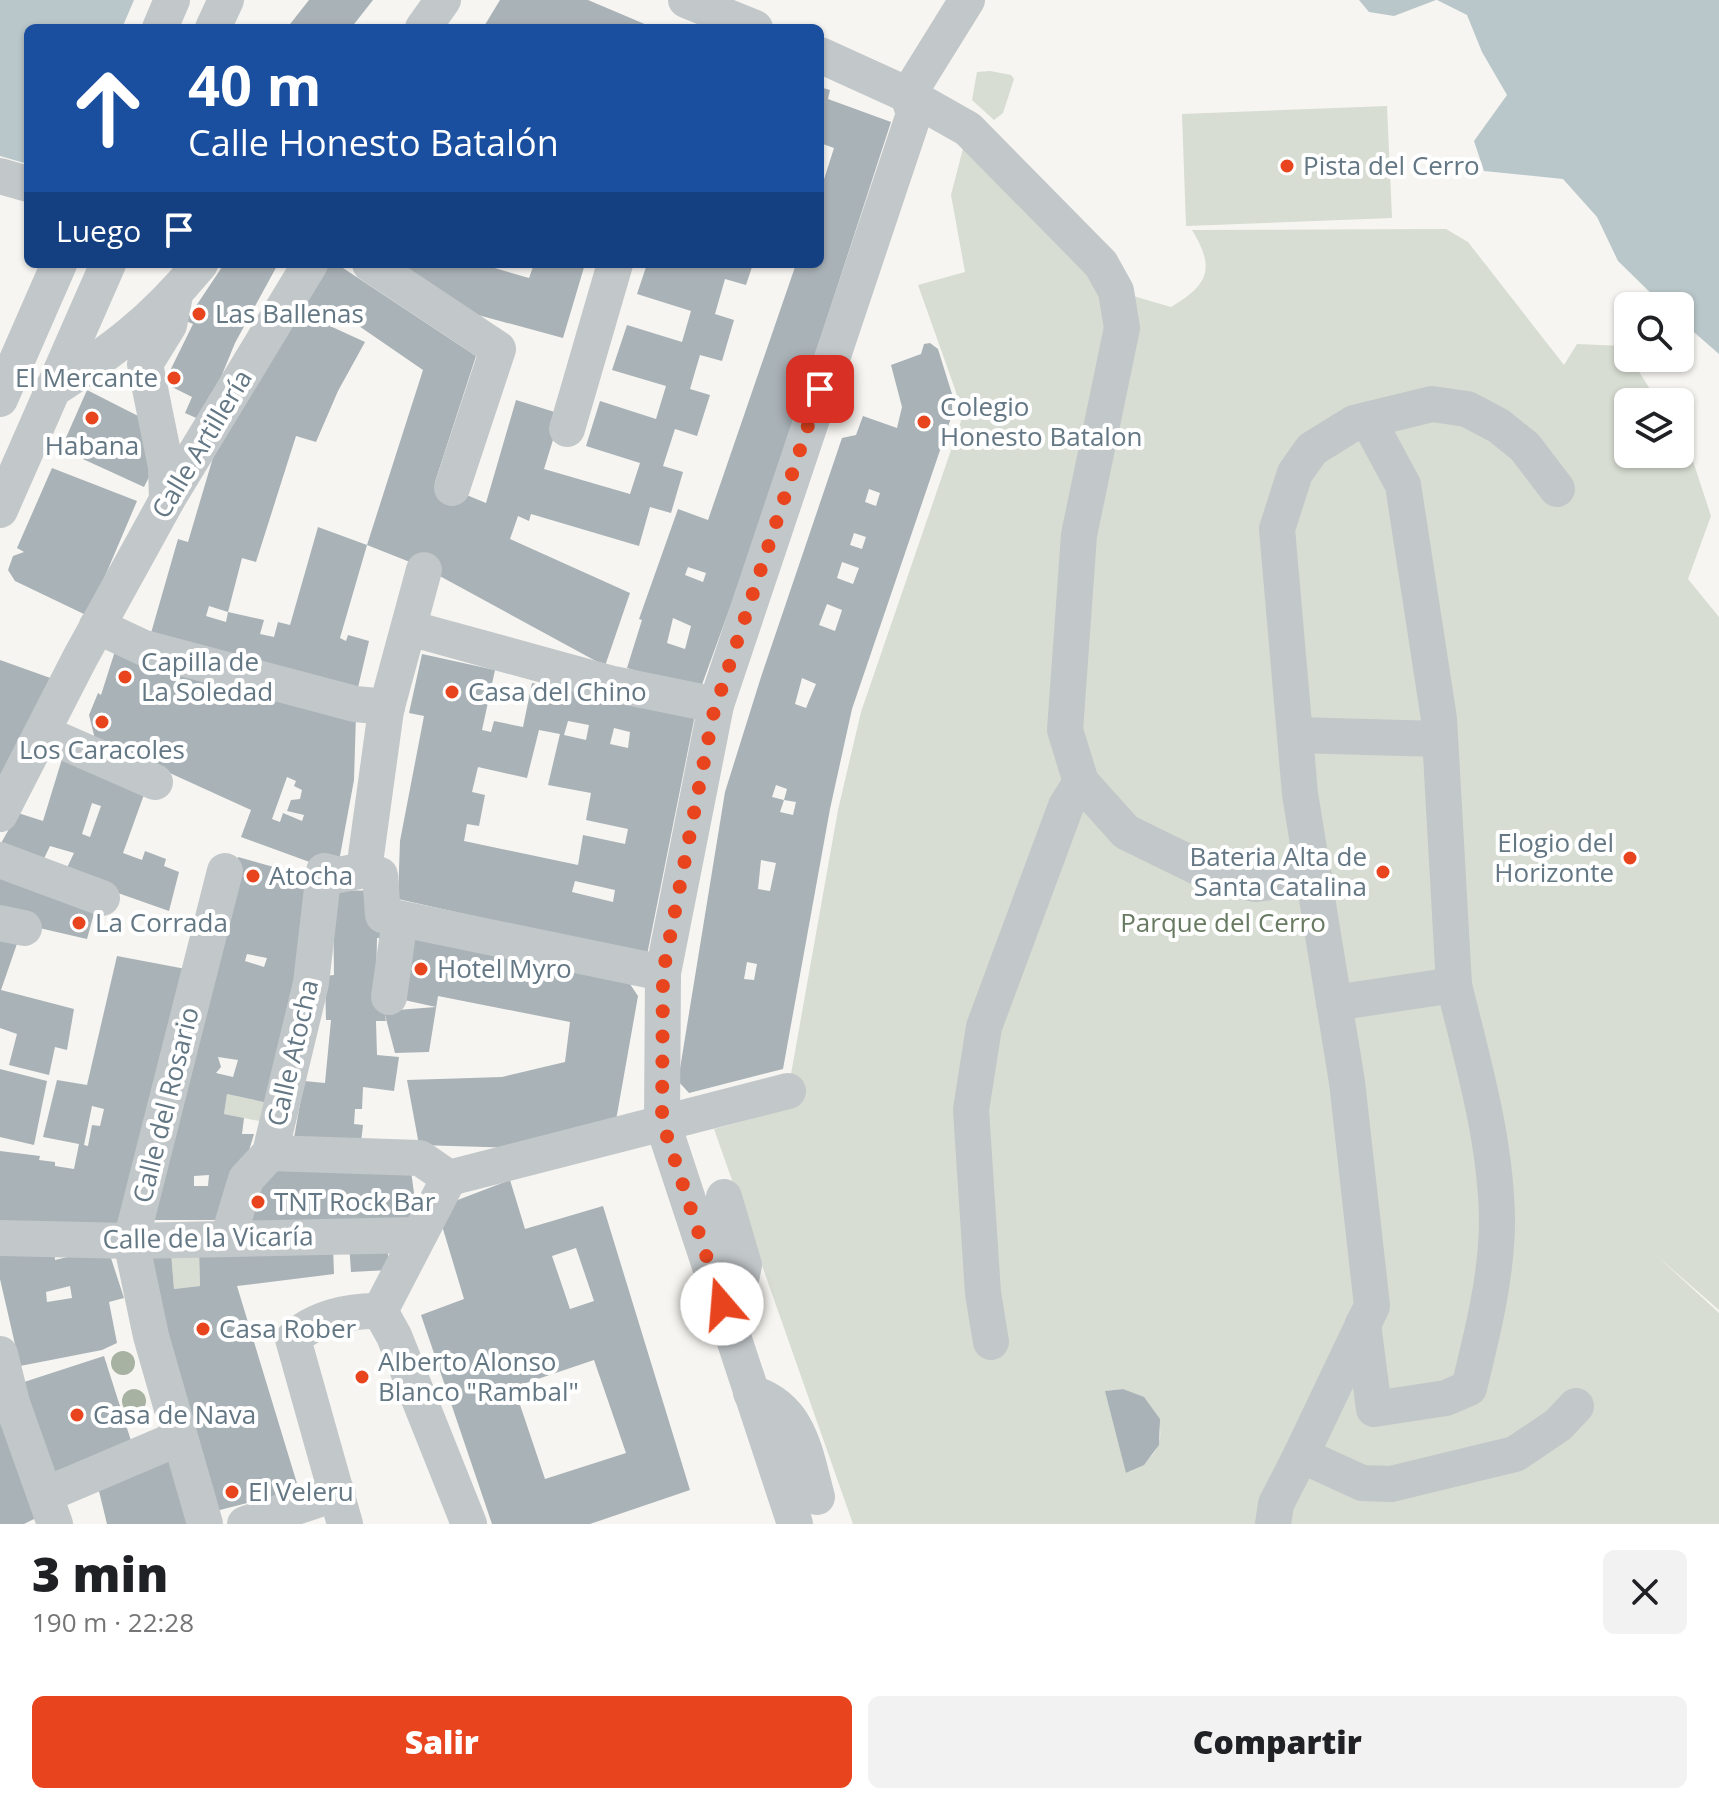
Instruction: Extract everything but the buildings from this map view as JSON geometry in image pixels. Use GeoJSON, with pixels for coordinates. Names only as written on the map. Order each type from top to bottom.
{"type":"FeatureCollection","features":[{"type":"Feature","properties":{"kind":"street"},"geometry":{"type":"LineString","coordinates":[[162,24],[172,0]]}},
{"type":"Feature","properties":{"kind":"street"},"geometry":{"type":"LineString","coordinates":[[215,24],[226,0]]}},
{"type":"Feature","properties":{"kind":"street"},"geometry":{"type":"LineString","coordinates":[[426,24],[443,0]]}},
{"type":"Feature","properties":{"kind":"street"},"geometry":{"type":"LineString","coordinates":[[686,0],[745,24]]}},
{"type":"Feature","properties":{"kind":"street"},"geometry":{"type":"LineString","coordinates":[[806,1510],[751,1393],[662,1121],[663,973],[716,705],[858,273],[914,114],[908,95],[967,0]]}},
{"type":"Feature","properties":{"kind":"street"},"geometry":{"type":"LineString","coordinates":[[824,57],[908,95],[968,129],[1101,264],[1116,291],[1122,328],[1079,535],[1065,730],[1081,782],[1126,832],[1218,877],[1256,884],[1314,876]]}},
{"type":"Feature","properties":{"kind":"street"},"geometry":{"type":"LineString","coordinates":[[0,176],[24,183]]}},
{"type":"Feature","properties":{"kind":"street"},"geometry":{"type":"LineString","coordinates":[[0,399],[57,268]]}},
{"type":"Feature","properties":{"kind":"street"},"geometry":{"type":"LineString","coordinates":[[0,510],[106,268]]}},
{"type":"Feature","properties":{"kind":"street"},"geometry":{"type":"LineString","coordinates":[[50,391],[118,348],[175,295],[197,268]]}},
{"type":"Feature","properties":{"kind":"street","name":"Calle Artillería"},"geometry":{"type":"LineString","coordinates":[[0,814],[97,626],[167,500],[308,268]]}},
{"type":"Feature","properties":{"kind":"street"},"geometry":{"type":"LineString","coordinates":[[376,268],[498,349],[452,488]]}},
{"type":"Feature","properties":{"kind":"street"},"geometry":{"type":"LineString","coordinates":[[567,429],[614,268]]}},
{"type":"Feature","properties":{"kind":"street"},"geometry":{"type":"LineString","coordinates":[[167,500],[166,467],[145,364],[169,325],[175,295]]}},
{"type":"Feature","properties":{"kind":"street"},"geometry":{"type":"LineString","coordinates":[[1273,1524],[1276,1504],[1372,1306],[1347,1082],[1295,735],[1277,529],[1295,473],[1312,449],[1354,423],[1432,404],[1467,409],[1499,426],[1525,447],[1557,489]]}},
{"type":"Feature","properties":{"kind":"street"},"geometry":{"type":"LineString","coordinates":[[1363,1324],[1374,1409],[1446,1398],[1469,1388],[1486,1318],[1497,1226],[1488,1123],[1454,985],[1440,739],[1403,485],[1368,420]]}},
{"type":"Feature","properties":{"kind":"street"},"geometry":{"type":"LineString","coordinates":[[389,997],[372,889],[371,705],[409,628],[424,570]]}},
{"type":"Feature","properties":{"kind":"street"},"geometry":{"type":"LineString","coordinates":[[97,626],[144,648],[371,705]]}},
{"type":"Feature","properties":{"kind":"street"},"geometry":{"type":"LineString","coordinates":[[409,628],[613,684],[716,705]]}},
{"type":"Feature","properties":{"kind":"street"},"geometry":{"type":"LineString","coordinates":[[43,733],[155,782]]}},
{"type":"Feature","properties":{"kind":"street"},"geometry":{"type":"LineString","coordinates":[[1295,735],[1440,739]]}},
{"type":"Feature","properties":{"kind":"street"},"geometry":{"type":"LineString","coordinates":[[991,1342],[983,1293],[971,1110],[984,1027],[1066,806],[1081,782]]}},
{"type":"Feature","properties":{"kind":"street"},"geometry":{"type":"LineString","coordinates":[[0,860],[102,898]]}},
{"type":"Feature","properties":{"kind":"street","name":"Calle del Rosario"},"geometry":{"type":"LineString","coordinates":[[205,1524],[151,1336],[131,1241],[225,871]]}},
{"type":"Feature","properties":{"kind":"street","name":"Calle Atocha"},"geometry":{"type":"LineString","coordinates":[[228,1239],[246,1179],[270,1153],[311,983],[324,871],[372,889]]}},
{"type":"Feature","properties":{"kind":"street"},"geometry":{"type":"LineString","coordinates":[[372,889],[663,973]]}},
{"type":"Feature","properties":{"kind":"street"},"geometry":{"type":"LineString","coordinates":[[1334,1003],[1454,985]]}},
{"type":"Feature","properties":{"kind":"street"},"geometry":{"type":"LineString","coordinates":[[380,1311],[449,1178],[788,1091]]}},
{"type":"Feature","properties":{"kind":"street"},"geometry":{"type":"LineString","coordinates":[[270,1153],[420,1158],[449,1178]]}},
{"type":"Feature","properties":{"kind":"street"},"geometry":{"type":"LineString","coordinates":[[722,1304],[741,1280],[744,1265],[724,1197]]}},
{"type":"Feature","properties":{"kind":"street","name":"Calle de la Vicaría"},"geometry":{"type":"LineString","coordinates":[[0,1238],[131,1241],[417,1235]]}},
{"type":"Feature","properties":{"kind":"street"},"geometry":{"type":"LineString","coordinates":[[245,1524],[342,1508],[293,1339],[307,1325],[362,1310],[380,1311]]}},
{"type":"Feature","properties":{"kind":"street"},"geometry":{"type":"LineString","coordinates":[[380,1311],[394,1336],[469,1524]]}},
{"type":"Feature","properties":{"kind":"street"},"geometry":{"type":"LineString","coordinates":[[0,1354],[12,1403],[50,1510],[179,1438]]}},
{"type":"Feature","properties":{"kind":"street"},"geometry":{"type":"LineString","coordinates":[[1301,1455],[1362,1483],[1391,1484],[1515,1454],[1558,1425],[1576,1406]]}},
{"type":"Feature","properties":{"kind":"green space"},"geometry":{"type":"Polygon","coordinates":[[[977,72],[1011,75],[1014,79],[1003,113],[994,120],[972,100],[977,72]]]}},
{"type":"Feature","properties":{"kind":"green space","name":"Pista del Cerro"},"geometry":{"type":"Polygon","coordinates":[[[1387,106],[1392,218],[1186,226],[1182,114],[1387,106]]]}},
{"type":"Feature","properties":{"kind":"green space","name":"Parque del Cerro"},"geometry":{"type":"Polygon","coordinates":[[[968,129],[1116,291],[1171,307],[1184,299],[1200,283],[1206,266],[1192,230],[1446,229],[1468,242],[1564,365],[1577,344],[1614,346],[1614,372],[1639,372],[1649,388],[1614,388],[1614,468],[1694,468],[1694,464],[1711,516],[1688,579],[1719,617],[1719,1310],[1657,1256],[1719,1313],[1719,1524],[853,1524],[714,1129],[751,1119],[788,1091],[838,810],[861,712],[961,421],[956,392],[918,285],[965,272],[951,195],[968,129]],[[1123,1389],[1106,1391],[1127,1473],[1153,1454],[1159,1442],[1157,1418],[1150,1407],[1123,1389]]]}},
{"type":"Feature","properties":{"kind":"green space"},"geometry":{"type":"Polygon","coordinates":[[[227,1094],[268,1103],[264,1122],[224,1114],[227,1094]]]}},
{"type":"Feature","properties":{"kind":"green space"},"geometry":{"type":"Polygon","coordinates":[[[199,1250],[200,1286],[174,1289],[171,1252],[199,1250]]]}},
{"type":"Feature","properties":{"kind":"shaded area"},"geometry":{"type":"Polygon","coordinates":[[[0,0],[134,0],[124,24],[24,24],[24,163],[0,156],[0,0]]]}},
{"type":"Feature","properties":{"kind":"shaded area"},"geometry":{"type":"Polygon","coordinates":[[[1359,0],[1436,0],[1394,16],[1369,12],[1359,0]]]}},
{"type":"Feature","properties":{"kind":"shaded area"},"geometry":{"type":"Polygon","coordinates":[[[1437,0],[1719,0],[1719,354],[1694,332],[1694,292],[1650,292],[1618,261],[1597,217],[1563,179],[1484,171],[1474,141],[1507,95],[1482,52],[1467,15],[1437,0]]]}},
{"type":"Feature","properties":{"kind":"place","name":"Pista del Cerro"},"geometry":{"type":"Point","coordinates":[1287,166]}},
{"type":"Feature","properties":{"kind":"place","name":"Las Ballenas"},"geometry":{"type":"Point","coordinates":[199,314]}},
{"type":"Feature","properties":{"kind":"place","name":"El Mercante"},"geometry":{"type":"Point","coordinates":[174,378]}},
{"type":"Feature","properties":{"kind":"place","name":"Habana"},"geometry":{"type":"Point","coordinates":[92,418]}},
{"type":"Feature","properties":{"kind":"place","name":"Colegio Honesto Batalon"},"geometry":{"type":"Point","coordinates":[924,422]}},
{"type":"Feature","properties":{"kind":"place","name":"Capilla de La Soledad"},"geometry":{"type":"Point","coordinates":[125,677]}},
{"type":"Feature","properties":{"kind":"place","name":"Casa del Chino"},"geometry":{"type":"Point","coordinates":[452,692]}},
{"type":"Feature","properties":{"kind":"place","name":"Los Caracoles"},"geometry":{"type":"Point","coordinates":[102,722]}},
{"type":"Feature","properties":{"kind":"place","name":"Elogio del Horizonte"},"geometry":{"type":"Point","coordinates":[1630,858]}},
{"type":"Feature","properties":{"kind":"place","name":"Bateria Alta de Santa Catalina"},"geometry":{"type":"Point","coordinates":[1383,872]}},
{"type":"Feature","properties":{"kind":"place","name":"Atocha"},"geometry":{"type":"Point","coordinates":[253,876]}},
{"type":"Feature","properties":{"kind":"place","name":"La Corrada"},"geometry":{"type":"Point","coordinates":[79,923]}},
{"type":"Feature","properties":{"kind":"place","name":"Hotel Myro"},"geometry":{"type":"Point","coordinates":[421,969]}},
{"type":"Feature","properties":{"kind":"place","name":"TNT Rock Bar"},"geometry":{"type":"Point","coordinates":[258,1202]}},
{"type":"Feature","properties":{"kind":"place","name":"Casa Rober"},"geometry":{"type":"Point","coordinates":[203,1329]}},
{"type":"Feature","properties":{"kind":"place","name":"Alberto Alonso Blanco \"Rambal\""},"geometry":{"type":"Point","coordinates":[362,1377]}},
{"type":"Feature","properties":{"kind":"place","name":"Casa de Nava"},"geometry":{"type":"Point","coordinates":[77,1415]}},
{"type":"Feature","properties":{"kind":"place","name":"El Veleru"},"geometry":{"type":"Point","coordinates":[232,1492]}},
{"type":"Feature","properties":{"kind":"route"},"geometry":{"type":"LineString","coordinates":[[722,1304],[662,1121],[663,973],[713,715],[820,389]]}}]}
